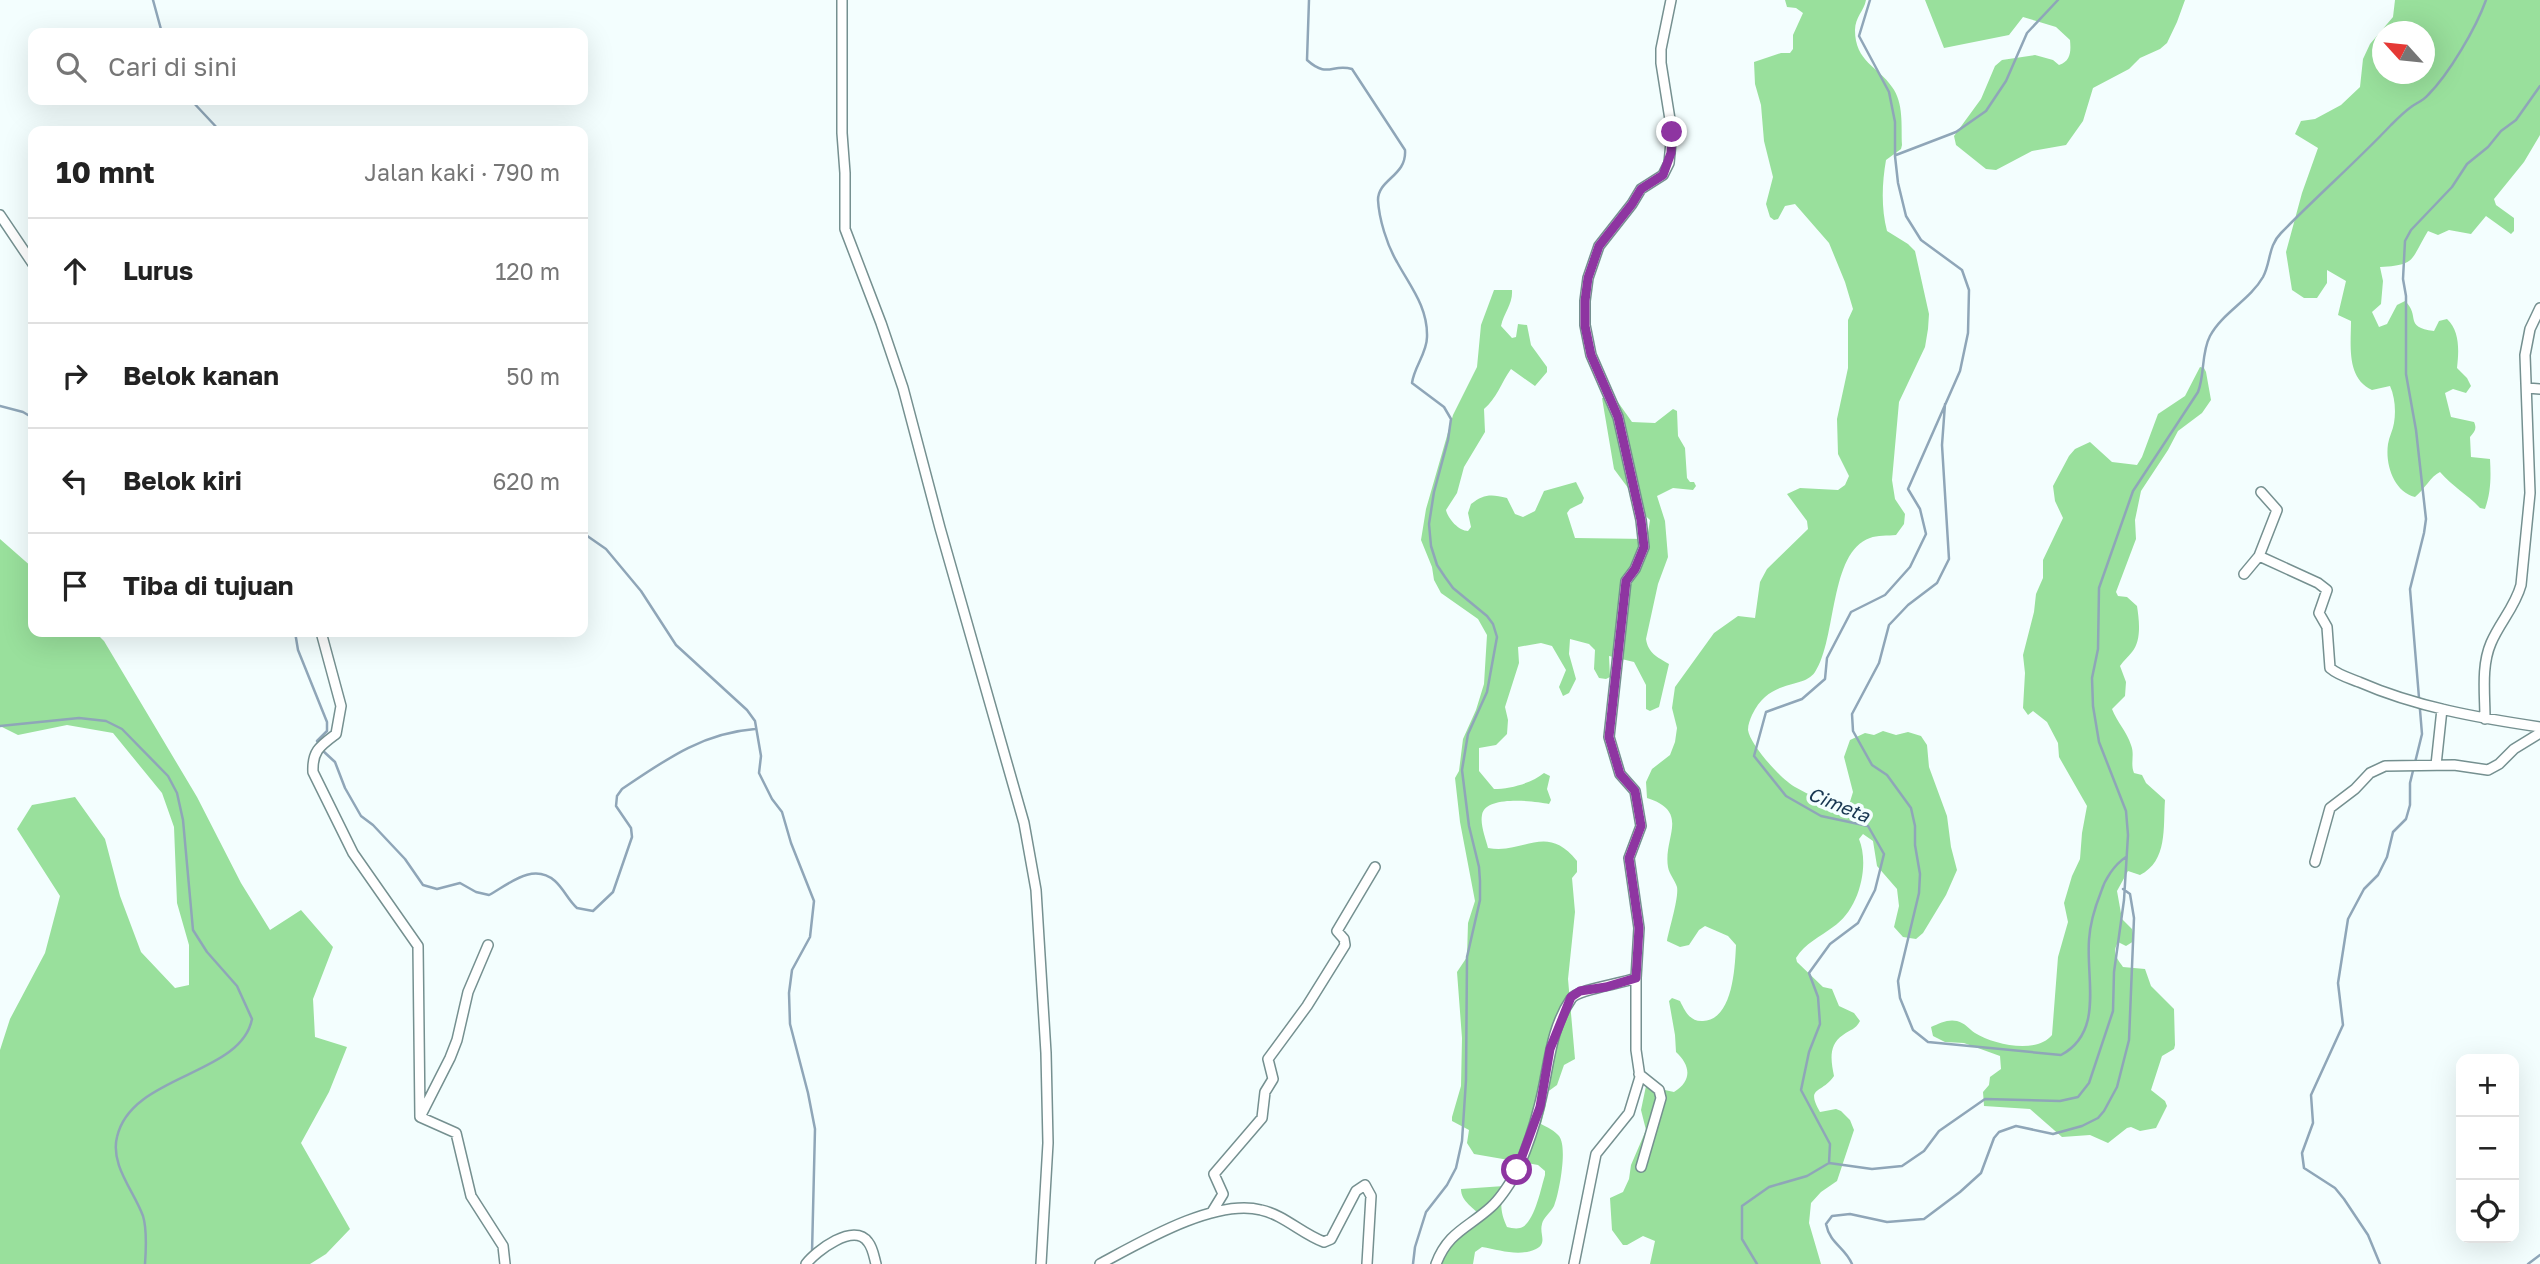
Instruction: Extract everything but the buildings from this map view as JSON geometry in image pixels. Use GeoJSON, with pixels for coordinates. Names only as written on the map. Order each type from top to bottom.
{"type":"FeatureCollection","features":[{"type":"Feature","properties":{"kind":"street"},"geometry":{"type":"LineString","coordinates":[[842,0],[845,229],[903,388],[1024,823],[1033,864],[1048,1143],[1041,1264]]}},
{"type":"Feature","properties":{"kind":"street"},"geometry":{"type":"LineString","coordinates":[[1574,1264],[1596,1154],[1629,1113],[1639,1074],[1636,1051],[1636,978],[1639,928],[1629,858],[1641,826],[1635,791],[1620,774],[1609,737],[1626,581],[1635,569],[1644,547],[1641,520],[1618,417],[1591,355],[1585,326],[1585,301],[1588,278],[1599,246],[1641,189],[1663,175],[1669,163],[1672,132],[1661,56],[1671,0]]}},
{"type":"Feature","properties":{"kind":"street"},"geometry":{"type":"LineString","coordinates":[[0,215],[28,257]]}},
{"type":"Feature","properties":{"kind":"street"},"geometry":{"type":"LineString","coordinates":[[2485,719],[2486,657],[2492,640],[2517,599],[2521,585],[2530,493],[2526,343],[2540,308]]}},
{"type":"Feature","properties":{"kind":"street"},"geometry":{"type":"LineString","coordinates":[[2527,388],[2540,389]]}},
{"type":"Feature","properties":{"kind":"street"},"geometry":{"type":"LineString","coordinates":[[2244,574],[2259,556],[2277,510],[2261,492]]}},
{"type":"Feature","properties":{"kind":"street"},"geometry":{"type":"LineString","coordinates":[[2259,556],[2318,583],[2327,590],[2319,613],[2327,627],[2332,670],[2376,691],[2485,719],[2540,727]]}},
{"type":"Feature","properties":{"kind":"street"},"geometry":{"type":"LineString","coordinates":[[322,637],[341,706],[336,734],[320,746],[313,758],[313,772],[353,853],[418,946],[420,1117]]}},
{"type":"Feature","properties":{"kind":"street"},"geometry":{"type":"LineString","coordinates":[[2436,765],[2442,709]]}},
{"type":"Feature","properties":{"kind":"street"},"geometry":{"type":"LineString","coordinates":[[2315,862],[2330,808],[2355,789],[2370,773],[2385,766],[2436,765],[2488,770],[2540,733]]}},
{"type":"Feature","properties":{"kind":"street"},"geometry":{"type":"LineString","coordinates":[[1212,1212],[1223,1194],[1214,1174],[1262,1118],[1265,1092],[1273,1079],[1268,1059],[1307,1006],[1345,945],[1337,930],[1375,867]]}},
{"type":"Feature","properties":{"kind":"street"},"geometry":{"type":"LineString","coordinates":[[420,1117],[450,1059],[468,992],[488,945]]}},
{"type":"Feature","properties":{"kind":"street"},"geometry":{"type":"LineString","coordinates":[[1436,1264],[1453,1234],[1491,1207],[1506,1190],[1517,1170],[1540,1107],[1550,1049],[1571,997],[1580,991],[1636,978]]}},
{"type":"Feature","properties":{"kind":"street"},"geometry":{"type":"LineString","coordinates":[[1639,1074],[1659,1090],[1661,1098],[1642,1167]]}},
{"type":"Feature","properties":{"kind":"street"},"geometry":{"type":"LineString","coordinates":[[420,1117],[456,1133],[471,1196],[503,1246],[505,1264]]}},
{"type":"Feature","properties":{"kind":"street"},"geometry":{"type":"LineString","coordinates":[[1100,1264],[1212,1212],[1229,1208],[1263,1210],[1324,1242],[1331,1238],[1361,1185],[1365,1185],[1371,1196],[1367,1264]]}},
{"type":"Feature","properties":{"kind":"street"},"geometry":{"type":"LineString","coordinates":[[806,1264],[819,1250],[846,1236],[856,1235],[869,1244],[876,1264]]}},
{"type":"Feature","properties":{"kind":"green space"},"geometry":{"type":"Polygon","coordinates":[[[1785,0],[1866,0],[1855,25],[1856,41],[1863,57],[1896,93],[1901,115],[1901,149],[1886,160],[1883,196],[1885,222],[1887,231],[1915,251],[1929,314],[1925,347],[1899,402],[1892,480],[1895,499],[1905,514],[1904,524],[1896,535],[1873,537],[1857,546],[1847,560],[1840,578],[1827,639],[1815,672],[1803,681],[1777,689],[1768,695],[1752,715],[1748,730],[1760,753],[1789,783],[1839,808],[1849,805],[1853,792],[1844,757],[1850,740],[1865,733],[1874,735],[1883,731],[1896,735],[1908,732],[1921,736],[1927,745],[1929,767],[1947,816],[1957,870],[1946,895],[1923,933],[1916,939],[1903,937],[1894,927],[1899,906],[1897,889],[1877,866],[1873,841],[1863,834],[1859,839],[1863,862],[1856,899],[1842,919],[1804,948],[1796,958],[1823,987],[1832,989],[1839,1006],[1854,1013],[1860,1021],[1835,1044],[1832,1059],[1834,1076],[1817,1091],[1814,1098],[1820,1112],[1836,1109],[1841,1111],[1850,1120],[1854,1130],[1837,1181],[1811,1203],[1809,1223],[1821,1264],[1650,1264],[1655,1241],[1643,1236],[1623,1245],[1612,1230],[1610,1198],[1623,1192],[1646,1130],[1641,1110],[1646,1086],[1674,1092],[1687,1077],[1687,1067],[1676,1052],[1669,1001],[1672,998],[1680,1001],[1688,1015],[1698,1021],[1713,1018],[1721,1012],[1730,991],[1736,945],[1728,936],[1705,926],[1689,945],[1680,947],[1667,941],[1677,892],[1667,856],[1672,818],[1668,810],[1647,798],[1646,782],[1652,769],[1670,755],[1675,742],[1677,728],[1672,708],[1675,687],[1714,633],[1738,616],[1755,618],[1760,582],[1767,569],[1808,529],[1807,521],[1787,494],[1800,488],[1838,490],[1845,485],[1849,476],[1838,454],[1837,419],[1848,368],[1848,320],[1853,309],[1845,282],[1829,243],[1795,204],[1785,206],[1778,219],[1774,220],[1770,217],[1766,204],[1773,177],[1764,141],[1754,62],[1781,53],[1790,53],[1793,49],[1793,35],[1803,13],[1796,8],[1787,7],[1785,0]]]}},
{"type":"Feature","properties":{"kind":"green space"},"geometry":{"type":"Polygon","coordinates":[[[1925,0],[2185,0],[2167,43],[2140,58],[2129,69],[2093,88],[2083,121],[2066,145],[2032,151],[1996,170],[1986,169],[1956,145],[1954,136],[1981,99],[1995,66],[2002,60],[2035,55],[2053,60],[2059,65],[2068,58],[2070,40],[2056,27],[2023,17],[2009,35],[1944,48],[1925,0]]]}},
{"type":"Feature","properties":{"kind":"green space"},"geometry":{"type":"Polygon","coordinates":[[[2395,0],[2540,0],[2540,135],[2524,162],[2494,199],[2496,205],[2514,218],[2514,231],[2511,234],[2486,216],[2471,234],[2449,230],[2438,235],[2428,231],[2411,260],[2400,265],[2380,267],[2383,281],[2381,304],[2372,312],[2379,327],[2387,324],[2397,305],[2405,301],[2419,327],[2434,331],[2439,321],[2447,319],[2454,329],[2458,342],[2457,368],[2471,386],[2466,393],[2453,389],[2445,393],[2451,417],[2474,422],[2475,430],[2470,437],[2471,457],[2490,459],[2490,484],[2485,509],[2480,508],[2440,472],[2415,497],[2396,484],[2387,452],[2395,414],[2392,390],[2390,386],[2372,390],[2358,378],[2354,369],[2351,321],[2338,315],[2346,281],[2327,270],[2327,283],[2317,298],[2304,298],[2292,290],[2286,252],[2318,148],[2295,134],[2301,121],[2315,119],[2341,105],[2360,87],[2363,59],[2372,42],[2372,84],[2435,84],[2435,21],[2390,21],[2393,17],[2395,0]]]}},
{"type":"Feature","properties":{"kind":"green space"},"geometry":{"type":"Polygon","coordinates":[[[1494,290],[1512,290],[1501,326],[1512,338],[1516,337],[1518,324],[1527,325],[1531,345],[1547,367],[1547,372],[1535,386],[1511,369],[1496,395],[1484,409],[1485,432],[1464,467],[1457,493],[1446,510],[1454,524],[1468,531],[1471,527],[1468,513],[1471,504],[1480,498],[1507,498],[1515,514],[1523,517],[1535,511],[1544,491],[1576,482],[1584,498],[1582,503],[1567,513],[1575,538],[1647,539],[1650,520],[1635,506],[1631,492],[1614,469],[1602,398],[1615,398],[1632,422],[1655,423],[1673,409],[1677,411],[1678,436],[1685,448],[1687,478],[1696,486],[1693,490],[1673,488],[1657,496],[1665,521],[1668,557],[1658,584],[1646,639],[1651,651],[1669,664],[1659,707],[1650,711],[1646,709],[1646,685],[1634,662],[1609,656],[1610,677],[1599,678],[1594,669],[1595,650],[1589,644],[1570,639],[1569,654],[1576,679],[1569,693],[1563,696],[1559,687],[1566,670],[1552,646],[1541,643],[1518,647],[1519,663],[1505,707],[1507,734],[1496,745],[1479,748],[1479,771],[1494,789],[1520,785],[1544,773],[1550,776],[1547,789],[1551,800],[1549,804],[1511,801],[1492,804],[1485,809],[1482,823],[1488,848],[1513,848],[1545,842],[1566,850],[1577,861],[1577,872],[1572,878],[1575,912],[1568,979],[1575,1059],[1564,1065],[1557,1085],[1546,1093],[1541,1124],[1559,1136],[1563,1160],[1556,1200],[1541,1228],[1542,1244],[1536,1249],[1523,1252],[1482,1247],[1475,1252],[1473,1264],[1439,1264],[1456,1239],[1481,1217],[1465,1201],[1461,1189],[1504,1186],[1501,1207],[1505,1222],[1507,1227],[1518,1228],[1525,1225],[1533,1213],[1545,1175],[1545,1171],[1538,1165],[1474,1154],[1467,1143],[1469,1130],[1452,1121],[1461,1086],[1462,1038],[1457,972],[1467,957],[1468,923],[1475,901],[1460,822],[1455,778],[1459,771],[1463,739],[1484,684],[1487,635],[1478,619],[1441,593],[1421,540],[1426,509],[1453,415],[1477,367],[1481,325],[1494,290]]]}},
{"type":"Feature","properties":{"kind":"green space"},"geometry":{"type":"Polygon","coordinates":[[[2200,367],[2206,372],[2211,400],[2202,413],[2178,431],[2141,491],[2135,520],[2136,539],[2116,592],[2118,596],[2127,597],[2137,606],[2139,629],[2135,647],[2120,666],[2126,682],[2125,696],[2112,709],[2131,745],[2134,773],[2142,775],[2146,783],[2165,800],[2160,852],[2149,869],[2140,875],[2128,871],[2117,891],[2122,919],[2132,929],[2134,941],[2126,946],[2118,942],[2115,952],[2123,967],[2145,969],[2151,986],[2174,1009],[2174,1049],[2162,1056],[2151,1090],[2165,1101],[2167,1106],[2156,1128],[2140,1131],[2127,1128],[2108,1143],[2090,1135],[2062,1137],[2030,1109],[1984,1106],[1983,1092],[1989,1085],[1990,1077],[2001,1069],[2000,1056],[1964,1043],[1945,1042],[1933,1036],[1931,1027],[1947,1021],[1957,1021],[1983,1037],[2015,1046],[2036,1044],[2052,1035],[2058,957],[2068,922],[2064,903],[2080,859],[2087,806],[2059,757],[2058,743],[2047,722],[2033,711],[2028,715],[2023,708],[2023,655],[2036,594],[2043,578],[2043,560],[2063,518],[2055,501],[2053,486],[2069,456],[2075,449],[2090,442],[2112,462],[2137,465],[2158,414],[2185,396],[2200,367]]]}},
{"type":"Feature","properties":{"kind":"green space"},"geometry":{"type":"Polygon","coordinates":[[[0,539],[28,564],[28,637],[100,637],[104,641],[197,797],[241,883],[270,930],[301,910],[333,947],[313,999],[315,1037],[347,1047],[329,1092],[301,1143],[350,1229],[326,1254],[310,1264],[0,1264],[0,1050],[10,1019],[45,953],[60,896],[17,829],[32,805],[75,797],[105,839],[120,896],[141,952],[175,988],[189,985],[189,945],[177,903],[174,827],[162,793],[113,733],[67,725],[18,735],[0,726],[0,539]]]}},
{"type":"Feature","properties":{"kind":"waterway"},"geometry":{"type":"LineString","coordinates":[[153,0],[161,28]]}},
{"type":"Feature","properties":{"kind":"waterway"},"geometry":{"type":"LineString","coordinates":[[1309,0],[1307,60],[1320,69],[1352,69],[1405,150],[1402,166],[1382,187],[1378,200],[1387,240],[1417,297],[1427,326],[1426,343],[1412,383],[1444,407],[1451,419],[1434,492],[1429,524],[1431,546],[1437,565],[1445,577],[1453,588],[1487,616],[1497,637],[1487,692],[1468,734],[1462,770],[1480,881],[1480,900],[1467,957],[1466,1080],[1462,1141],[1456,1168],[1447,1185],[1426,1212],[1415,1247],[1413,1264]]}},
{"type":"Feature","properties":{"kind":"waterway","name":"Cimeta"},"geometry":{"type":"LineString","coordinates":[[1757,1264],[1742,1239],[1742,1206],[1769,1187],[1807,1176],[1829,1163],[1830,1144],[1801,1090],[1809,1052],[1820,1024],[1818,997],[1809,973],[1830,944],[1858,923],[1875,890],[1884,854],[1868,826],[1821,816],[1786,796],[1754,756],[1766,712],[1802,699],[1825,679],[1827,658],[1851,612],[1885,595],[1910,567],[1926,534],[1920,509],[1908,489],[1960,371],[1968,333],[1969,290],[1962,270],[1921,240],[1906,216],[1898,183],[1895,122],[1889,92],[1859,36],[1870,0]]}},
{"type":"Feature","properties":{"kind":"waterway"},"geometry":{"type":"LineString","coordinates":[[1896,155],[1956,132],[1986,111],[2006,81],[2027,33],[2058,0]]}},
{"type":"Feature","properties":{"kind":"waterway"},"geometry":{"type":"LineString","coordinates":[[1829,1163],[1872,1169],[1902,1166],[1924,1151],[1939,1131],[1985,1099],[2060,1101],[2078,1097],[2089,1083],[2113,1011],[2114,972],[2124,900],[2128,835],[2126,811],[2099,742],[2092,678],[2098,649],[2099,588],[2133,491],[2198,392],[2205,349],[2210,336],[2263,277],[2277,238],[2398,118],[2424,99],[2436,86],[2461,50],[2486,0]]}},
{"type":"Feature","properties":{"kind":"waterway"},"geometry":{"type":"LineString","coordinates":[[2380,1264],[2368,1235],[2344,1199],[2335,1188],[2304,1168],[2302,1153],[2313,1123],[2311,1095],[2343,1025],[2338,983],[2348,919],[2364,889],[2378,875],[2387,857],[2393,832],[2406,819],[2410,805],[2410,783],[2422,734],[2410,589],[2426,519],[2416,430],[2406,374],[2406,296],[2403,279],[2405,241],[2411,230],[2452,187],[2467,164],[2516,120],[2540,86]]}},
{"type":"Feature","properties":{"kind":"waterway"},"geometry":{"type":"LineString","coordinates":[[196,105],[215,126]]}},
{"type":"Feature","properties":{"kind":"waterway"},"geometry":{"type":"LineString","coordinates":[[1945,404],[1942,445],[1949,559],[1937,583],[1908,605],[1889,625],[1879,663],[1852,714],[1853,731],[1872,765],[1887,775],[1911,808],[1915,826],[1920,874],[1919,893],[1898,981],[1900,998],[1913,1030],[1928,1042],[2061,1055],[2074,1045],[2083,1033],[2088,1019],[2089,940],[2093,916],[2108,877],[2126,857]]}},
{"type":"Feature","properties":{"kind":"waterway"},"geometry":{"type":"LineString","coordinates":[[0,406],[28,415]]}},
{"type":"Feature","properties":{"kind":"waterway"},"geometry":{"type":"LineString","coordinates":[[588,536],[606,549],[641,591],[676,645],[747,710],[755,721],[761,756],[759,773],[782,812],[814,901],[810,937],[792,970],[789,993],[790,1024],[815,1129],[812,1253]]}},
{"type":"Feature","properties":{"kind":"waterway"},"geometry":{"type":"LineString","coordinates":[[296,637],[298,650],[327,722],[327,731],[317,741],[319,744]]}},
{"type":"Feature","properties":{"kind":"waterway"},"geometry":{"type":"LineString","coordinates":[[0,726],[79,718],[106,721],[122,729],[168,776],[177,793],[183,820],[193,930],[207,952],[237,986],[252,1019],[244,1038],[228,1053],[163,1087],[142,1100],[126,1116],[117,1137],[117,1158],[143,1216],[145,1264]]}},
{"type":"Feature","properties":{"kind":"waterway"},"geometry":{"type":"LineString","coordinates":[[322,750],[335,762],[345,788],[361,816],[405,859],[423,885],[437,889],[460,883],[476,892],[489,895],[521,877],[538,874],[555,881],[577,908],[593,911],[613,892],[632,837],[631,828],[616,806],[617,796],[622,789],[669,758],[701,742],[755,729]]}},
{"type":"Feature","properties":{"kind":"waterway"},"geometry":{"type":"LineString","coordinates":[[1852,1264],[1828,1231],[1826,1224],[1832,1216],[1850,1214],[1887,1222],[1924,1219],[1981,1173],[1994,1138],[1999,1132],[2016,1126],[2053,1134],[2082,1126],[2098,1118],[2104,1111],[2117,1087],[2129,1040],[2134,918],[2130,894],[2123,889]]}},
{"type":"Feature","properties":{"kind":"waterway"},"geometry":{"type":"LineString","coordinates":[[2528,1264],[2540,1255]]}},
{"type":"Feature","properties":{"kind":"route"},"geometry":{"type":"LineString","coordinates":[[1517,1170],[1540,1107],[1550,1049],[1571,997],[1580,991],[1636,978],[1640,943],[1629,858],[1641,826],[1635,791],[1620,774],[1609,737],[1626,581],[1635,569],[1644,547],[1641,520],[1618,417],[1591,355],[1585,326],[1585,301],[1588,278],[1599,246],[1641,189],[1663,175],[1669,163],[1672,132]]}}]}
